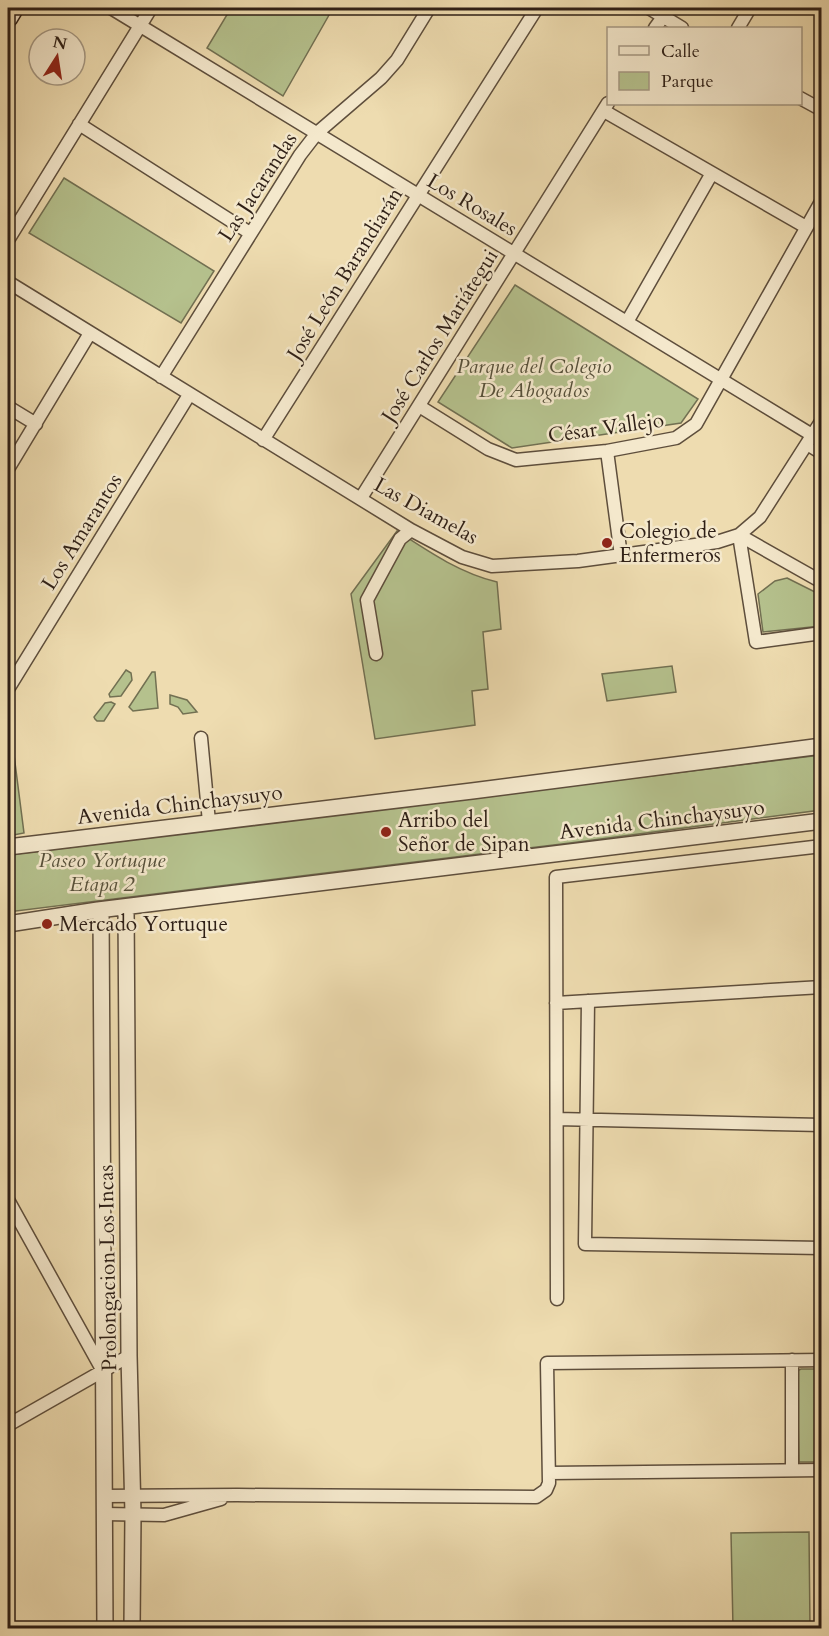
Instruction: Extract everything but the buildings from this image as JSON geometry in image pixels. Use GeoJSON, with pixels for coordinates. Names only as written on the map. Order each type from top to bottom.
{"type":"FeatureCollection","features":[{"type":"Feature","properties":{"kind":"main road"},"geometry":{"type":"LineString","coordinates":[[8,18],[14,8]]}},
{"type":"Feature","properties":{"kind":"street","name":"Los Rosales"},"geometry":{"type":"LineString","coordinates":[[111,8],[721,380],[809,440]]}},
{"type":"Feature","properties":{"kind":"street"},"geometry":{"type":"LineString","coordinates":[[8,240],[151,8]]}},
{"type":"Feature","properties":{"kind":"street","name":"Las Jacarandas"},"geometry":{"type":"LineString","coordinates":[[161,377],[300,155],[318,133],[397,60],[429,8]]}},
{"type":"Feature","properties":{"kind":"street","name":"José León Barandiarán"},"geometry":{"type":"LineString","coordinates":[[263,440],[537,8]]}},
{"type":"Feature","properties":{"kind":"street"},"geometry":{"type":"LineString","coordinates":[[649,8],[680,27]]}},
{"type":"Feature","properties":{"kind":"street"},"geometry":{"type":"LineString","coordinates":[[739,27],[750,8]]}},
{"type":"Feature","properties":{"kind":"street"},"geometry":{"type":"LineString","coordinates":[[656,27],[663,17]]}},
{"type":"Feature","properties":{"kind":"street"},"geometry":{"type":"LineString","coordinates":[[802,99],[822,110]]}},
{"type":"Feature","properties":{"kind":"street"},"geometry":{"type":"LineString","coordinates":[[606,107],[712,173],[806,226]]}},
{"type":"Feature","properties":{"kind":"street","name":"José Carlos Mariátegui"},"geometry":{"type":"LineString","coordinates":[[361,498],[606,107]]}},
{"type":"Feature","properties":{"kind":"street"},"geometry":{"type":"LineString","coordinates":[[79,124],[250,234]]}},
{"type":"Feature","properties":{"kind":"street"},"geometry":{"type":"LineString","coordinates":[[627,322],[712,173]]}},
{"type":"Feature","properties":{"kind":"street","name":"César Vallejo"},"geometry":{"type":"LineString","coordinates":[[419,406],[488,449],[516,460],[607,451],[676,438],[696,424],[822,200]]}},
{"type":"Feature","properties":{"kind":"street","name":"Las Diamelas"},"geometry":{"type":"LineString","coordinates":[[8,282],[411,530],[462,557],[492,566],[621,556],[717,542],[739,534],[760,517],[822,420]]}},
{"type":"Feature","properties":{"kind":"street"},"geometry":{"type":"LineString","coordinates":[[8,469],[90,333]]}},
{"type":"Feature","properties":{"kind":"street","name":"Los Amarantos"},"geometry":{"type":"LineString","coordinates":[[8,689],[189,395]]}},
{"type":"Feature","properties":{"kind":"street"},"geometry":{"type":"LineString","coordinates":[[8,407],[36,424]]}},
{"type":"Feature","properties":{"kind":"street"},"geometry":{"type":"LineString","coordinates":[[809,440],[822,455]]}},
{"type":"Feature","properties":{"kind":"street"},"geometry":{"type":"LineString","coordinates":[[607,451],[621,556]]}},
{"type":"Feature","properties":{"kind":"street"},"geometry":{"type":"LineString","coordinates":[[376,654],[367,600],[400,539],[411,530]]}},
{"type":"Feature","properties":{"kind":"street"},"geometry":{"type":"LineString","coordinates":[[739,534],[822,582]]}},
{"type":"Feature","properties":{"kind":"street"},"geometry":{"type":"LineString","coordinates":[[739,534],[756,642],[822,633]]}},
{"type":"Feature","properties":{"kind":"street"},"geometry":{"type":"LineString","coordinates":[[201,738],[209,822]]}},
{"type":"Feature","properties":{"kind":"street","name":"Avenida Chinchaysuyo"},"geometry":{"type":"LineString","coordinates":[[8,847],[822,746]]}},
{"type":"Feature","properties":{"kind":"street","name":"Avenida Chinchaysuyo"},"geometry":{"type":"LineString","coordinates":[[8,924],[101,910],[822,821]]}},
{"type":"Feature","properties":{"kind":"street"},"geometry":{"type":"LineString","coordinates":[[557,1299],[556,877],[822,846]]}},
{"type":"Feature","properties":{"kind":"street","name":"Prolongacion Los Incas"},"geometry":{"type":"LineString","coordinates":[[126,907],[129,1356],[133,1514],[132,1629]]}},
{"type":"Feature","properties":{"kind":"street","name":"Prolongacion Los Incas"},"geometry":{"type":"LineString","coordinates":[[101,910],[105,1629]]}},
{"type":"Feature","properties":{"kind":"street"},"geometry":{"type":"LineString","coordinates":[[556,1003],[822,987]]}},
{"type":"Feature","properties":{"kind":"street"},"geometry":{"type":"LineString","coordinates":[[588,1001],[585,1244],[822,1248]]}},
{"type":"Feature","properties":{"kind":"street"},"geometry":{"type":"LineString","coordinates":[[557,1119],[822,1125]]}},
{"type":"Feature","properties":{"kind":"street"},"geometry":{"type":"LineString","coordinates":[[8,1200],[103,1371]]}},
{"type":"Feature","properties":{"kind":"street"},"geometry":{"type":"LineString","coordinates":[[8,1425],[129,1356]]}},
{"type":"Feature","properties":{"kind":"street"},"geometry":{"type":"LineString","coordinates":[[792,1360],[792,1470]]}},
{"type":"Feature","properties":{"kind":"street"},"geometry":{"type":"LineString","coordinates":[[104,1496],[536,1497],[546,1490],[549,1473],[547,1363],[822,1360]]}},
{"type":"Feature","properties":{"kind":"street"},"geometry":{"type":"LineString","coordinates":[[549,1473],[822,1470]]}},
{"type":"Feature","properties":{"kind":"street"},"geometry":{"type":"LineString","coordinates":[[104,1514],[164,1515],[237,1495]]}},
{"type":"Feature","properties":{"kind":"green space"},"geometry":{"type":"Polygon","coordinates":[[[231,8],[333,8],[283,96],[207,48],[231,8]]]}},
{"type":"Feature","properties":{"kind":"green space"},"geometry":{"type":"Polygon","coordinates":[[[64,178],[214,271],[181,323],[29,233],[64,178]]]}},
{"type":"Feature","properties":{"kind":"green space","name":"Parque del Colegio De Abogados"},"geometry":{"type":"Polygon","coordinates":[[[515,285],[698,399],[681,423],[512,448],[438,402],[515,285]]]}},
{"type":"Feature","properties":{"kind":"green space"},"geometry":{"type":"Polygon","coordinates":[[[397,531],[458,567],[497,582],[501,629],[483,632],[488,689],[472,691],[475,725],[375,739],[351,594],[397,531]]]}},
{"type":"Feature","properties":{"kind":"green space"},"geometry":{"type":"Polygon","coordinates":[[[787,578],[821,595],[821,626],[763,632],[758,594],[775,581],[787,578]]]}},
{"type":"Feature","properties":{"kind":"green space"},"geometry":{"type":"Polygon","coordinates":[[[672,666],[676,692],[607,701],[602,674],[672,666]]]}},
{"type":"Feature","properties":{"kind":"green space"},"geometry":{"type":"Polygon","coordinates":[[[126,670],[131,673],[132,680],[121,696],[110,697],[109,694],[126,670]]]}},
{"type":"Feature","properties":{"kind":"green space"},"geometry":{"type":"Polygon","coordinates":[[[152,672],[155,672],[158,708],[133,711],[129,707],[152,672]]]}},
{"type":"Feature","properties":{"kind":"green space"},"geometry":{"type":"Polygon","coordinates":[[[170,695],[187,700],[197,712],[183,714],[178,707],[170,704],[170,695]]]}},
{"type":"Feature","properties":{"kind":"green space"},"geometry":{"type":"Polygon","coordinates":[[[105,703],[115,704],[104,721],[97,721],[94,717],[105,703]]]}},
{"type":"Feature","properties":{"kind":"green space"},"geometry":{"type":"Polygon","coordinates":[[[8,708],[24,833],[8,836],[8,708]]]}},
{"type":"Feature","properties":{"kind":"green space","name":"Paseo Yortuque Etapa 2"},"geometry":{"type":"Polygon","coordinates":[[[821,755],[821,810],[8,912],[8,855],[821,755]]]}},
{"type":"Feature","properties":{"kind":"green space"},"geometry":{"type":"Polygon","coordinates":[[[821,1369],[821,1462],[799,1462],[797,1371],[821,1369]]]}},
{"type":"Feature","properties":{"kind":"green space"},"geometry":{"type":"Polygon","coordinates":[[[809,1532],[810,1628],[733,1628],[731,1533],[809,1532]]]}},
{"type":"Feature","properties":{"kind":"place","name":"Colegio de Enfermeros"},"geometry":{"type":"Point","coordinates":[607,543]}},
{"type":"Feature","properties":{"kind":"place","name":"Arribo del Señor de Sipan"},"geometry":{"type":"Point","coordinates":[386,832]}},
{"type":"Feature","properties":{"kind":"place","name":"Mercado Yortuque"},"geometry":{"type":"Point","coordinates":[47,924]}}]}
